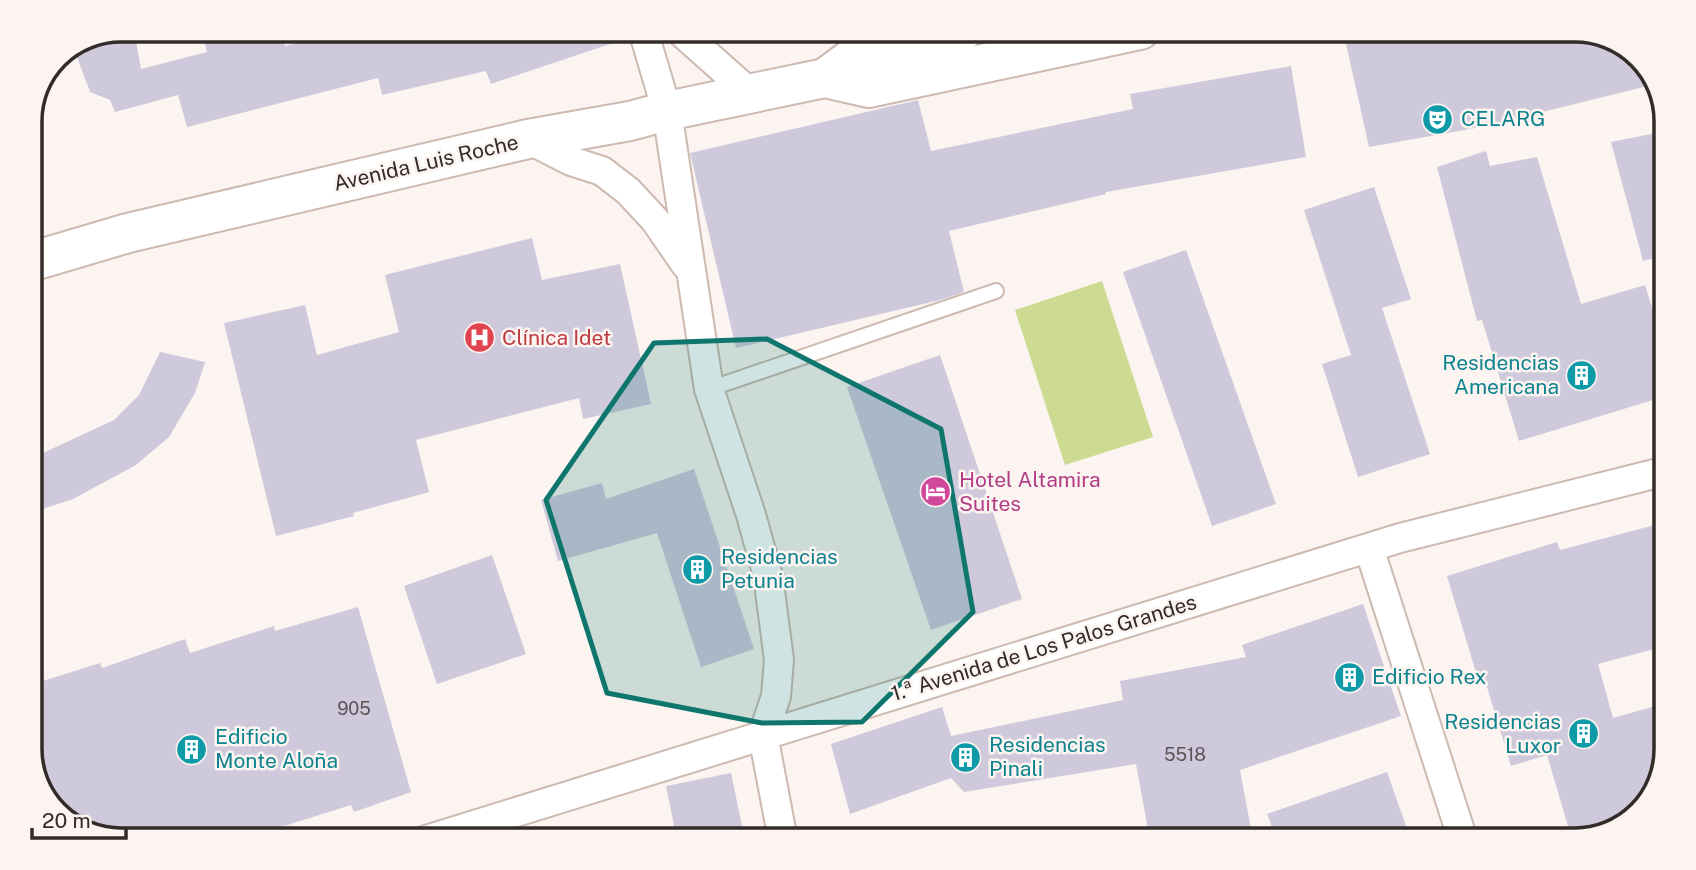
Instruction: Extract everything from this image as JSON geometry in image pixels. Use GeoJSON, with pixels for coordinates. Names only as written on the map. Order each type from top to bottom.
{"type":"FeatureCollection","features":[{"type":"Feature","properties":{"kind":"main road","name":"Avenida Luis Roche"},"geometry":{"type":"LineString","coordinates":[[42,258],[128,233],[528,139],[630,121],[825,78],[859,53],[909,42]]}},
{"type":"Feature","properties":{"kind":"main road","name":"Avenida Luis Roche"},"geometry":{"type":"LineString","coordinates":[[825,78],[869,88],[1084,42]]}},
{"type":"Feature","properties":{"kind":"street"},"geometry":{"type":"LineString","coordinates":[[647,42],[667,111],[709,389],[751,515],[768,576],[779,660],[776,696],[763,734],[781,828]]}},
{"type":"Feature","properties":{"kind":"street"},"geometry":{"type":"LineString","coordinates":[[692,42],[751,94]]}},
{"type":"Feature","properties":{"kind":"street"},"geometry":{"type":"LineString","coordinates":[[528,139],[572,161],[602,171],[628,191],[655,220],[690,271]]}},
{"type":"Feature","properties":{"kind":"street","name":"1.ª Avenida de Los Palos Grandes"},"geometry":{"type":"LineString","coordinates":[[464,828],[1400,538],[1654,474]]}},
{"type":"Feature","properties":{"kind":"street"},"geometry":{"type":"LineString","coordinates":[[1369,548],[1459,828]]}},
{"type":"Feature","properties":{"kind":"lane"},"geometry":{"type":"LineString","coordinates":[[709,389],[996,290]]}},
{"type":"Feature","properties":{"kind":"highlighted area"},"geometry":{"type":"Polygon","coordinates":[[[767,339],[941,429],[973,612],[862,722],[762,723],[607,693],[546,500],[654,343],[767,339]]]}},
{"type":"Feature","properties":{"kind":"green space"},"geometry":{"type":"Polygon","coordinates":[[[1102,281],[1153,437],[1065,465],[1015,310],[1102,281]]]}},
{"type":"Feature","properties":{"kind":"building"},"geometry":{"type":"Polygon","coordinates":[[[121,42],[136,42],[141,69],[207,52],[205,42],[284,42],[285,46],[301,42],[616,42],[491,84],[486,71],[382,95],[378,78],[187,127],[178,95],[115,112],[110,100],[90,92],[76,55],[91,48],[121,42]]]}},
{"type":"Feature","properties":{"kind":"building","name":"CELARG"},"geometry":{"type":"Polygon","coordinates":[[[1346,42],[1586,43],[1619,55],[1641,77],[1646,86],[1481,127],[1369,147],[1346,42]]]}},
{"type":"Feature","properties":{"kind":"building"},"geometry":{"type":"Polygon","coordinates":[[[1291,66],[1306,157],[1106,192],[949,231],[964,292],[736,348],[690,153],[918,100],[931,151],[1133,109],[1130,94],[1291,66]]]}},
{"type":"Feature","properties":{"kind":"building"},"geometry":{"type":"Polygon","coordinates":[[[1654,133],[1654,258],[1643,261],[1611,142],[1654,133]]]}},
{"type":"Feature","properties":{"kind":"building"},"geometry":{"type":"Polygon","coordinates":[[[1486,151],[1490,166],[1537,157],[1581,304],[1645,285],[1654,315],[1654,400],[1519,441],[1482,320],[1477,321],[1437,167],[1486,151]]]}},
{"type":"Feature","properties":{"kind":"building"},"geometry":{"type":"Polygon","coordinates":[[[1374,187],[1411,299],[1382,308],[1430,454],[1358,477],[1322,364],[1351,355],[1304,210],[1374,187]]]}},
{"type":"Feature","properties":{"kind":"building"},"geometry":{"type":"Polygon","coordinates":[[[532,238],[542,280],[620,264],[651,404],[583,419],[579,398],[416,440],[429,492],[353,513],[354,516],[276,536],[224,323],[305,305],[317,355],[399,332],[385,275],[532,238]]]}},
{"type":"Feature","properties":{"kind":"building"},"geometry":{"type":"Polygon","coordinates":[[[1186,250],[1276,504],[1212,526],[1123,272],[1186,250]]]}},
{"type":"Feature","properties":{"kind":"building"},"geometry":{"type":"Polygon","coordinates":[[[160,352],[205,362],[195,393],[169,437],[136,465],[73,499],[42,509],[42,453],[114,420],[139,395],[160,352]]]}},
{"type":"Feature","properties":{"kind":"building"},"geometry":{"type":"Polygon","coordinates":[[[940,355],[1022,599],[931,630],[847,387],[940,355]]]}},
{"type":"Feature","properties":{"kind":"building","name":"Residencias Petunia"},"geometry":{"type":"Polygon","coordinates":[[[694,469],[754,649],[701,667],[657,533],[558,561],[541,500],[602,483],[606,499],[694,469]]]}},
{"type":"Feature","properties":{"kind":"building"},"geometry":{"type":"Polygon","coordinates":[[[1654,525],[1654,649],[1598,664],[1613,718],[1654,706],[1651,770],[1641,793],[1619,815],[1596,825],[1575,828],[1568,828],[1547,755],[1511,766],[1483,674],[1477,676],[1447,576],[1557,542],[1560,550],[1654,525]]]}},
{"type":"Feature","properties":{"kind":"building"},"geometry":{"type":"Polygon","coordinates":[[[492,555],[526,654],[437,684],[404,586],[492,555]]]}},
{"type":"Feature","properties":{"kind":"building"},"geometry":{"type":"Polygon","coordinates":[[[1363,604],[1401,716],[1240,770],[1251,828],[1148,828],[1136,764],[964,792],[951,778],[850,814],[831,744],[942,707],[951,736],[1123,700],[1120,681],[1246,657],[1242,645],[1363,604]]]}},
{"type":"Feature","properties":{"kind":"building"},"geometry":{"type":"Polygon","coordinates":[[[358,607],[411,792],[354,812],[351,805],[278,828],[110,827],[77,815],[55,793],[46,775],[42,755],[42,681],[100,663],[102,668],[185,639],[190,653],[274,626],[275,631],[358,607]]]}},
{"type":"Feature","properties":{"kind":"building"},"geometry":{"type":"Polygon","coordinates":[[[1387,772],[1407,828],[1272,828],[1267,814],[1387,772]]]}},
{"type":"Feature","properties":{"kind":"building"},"geometry":{"type":"Polygon","coordinates":[[[731,773],[742,828],[675,828],[666,786],[731,773]]]}},
{"type":"Feature","properties":{"kind":"place","name":"CELARG"},"geometry":{"type":"Point","coordinates":[1438,119]}},
{"type":"Feature","properties":{"kind":"place","name":"Clínica Idet"},"geometry":{"type":"Point","coordinates":[479,338]}},
{"type":"Feature","properties":{"kind":"place","name":"Residencias Americana"},"geometry":{"type":"Point","coordinates":[1582,375]}},
{"type":"Feature","properties":{"kind":"place","name":"Hotel Altamira Suites"},"geometry":{"type":"Point","coordinates":[936,492]}},
{"type":"Feature","properties":{"kind":"place","name":"Residencias Petunia"},"geometry":{"type":"Point","coordinates":[698,569]}},
{"type":"Feature","properties":{"kind":"place","name":"Edificio Rex"},"geometry":{"type":"Point","coordinates":[1349,677]}},
{"type":"Feature","properties":{"kind":"place","name":"Residencias Luxor"},"geometry":{"type":"Point","coordinates":[1584,734]}},
{"type":"Feature","properties":{"kind":"place","name":"Edificio Monte Aloña"},"geometry":{"type":"Point","coordinates":[192,749]}},
{"type":"Feature","properties":{"kind":"place","name":"Residencias Pinali"},"geometry":{"type":"Point","coordinates":[966,757]}}]}
